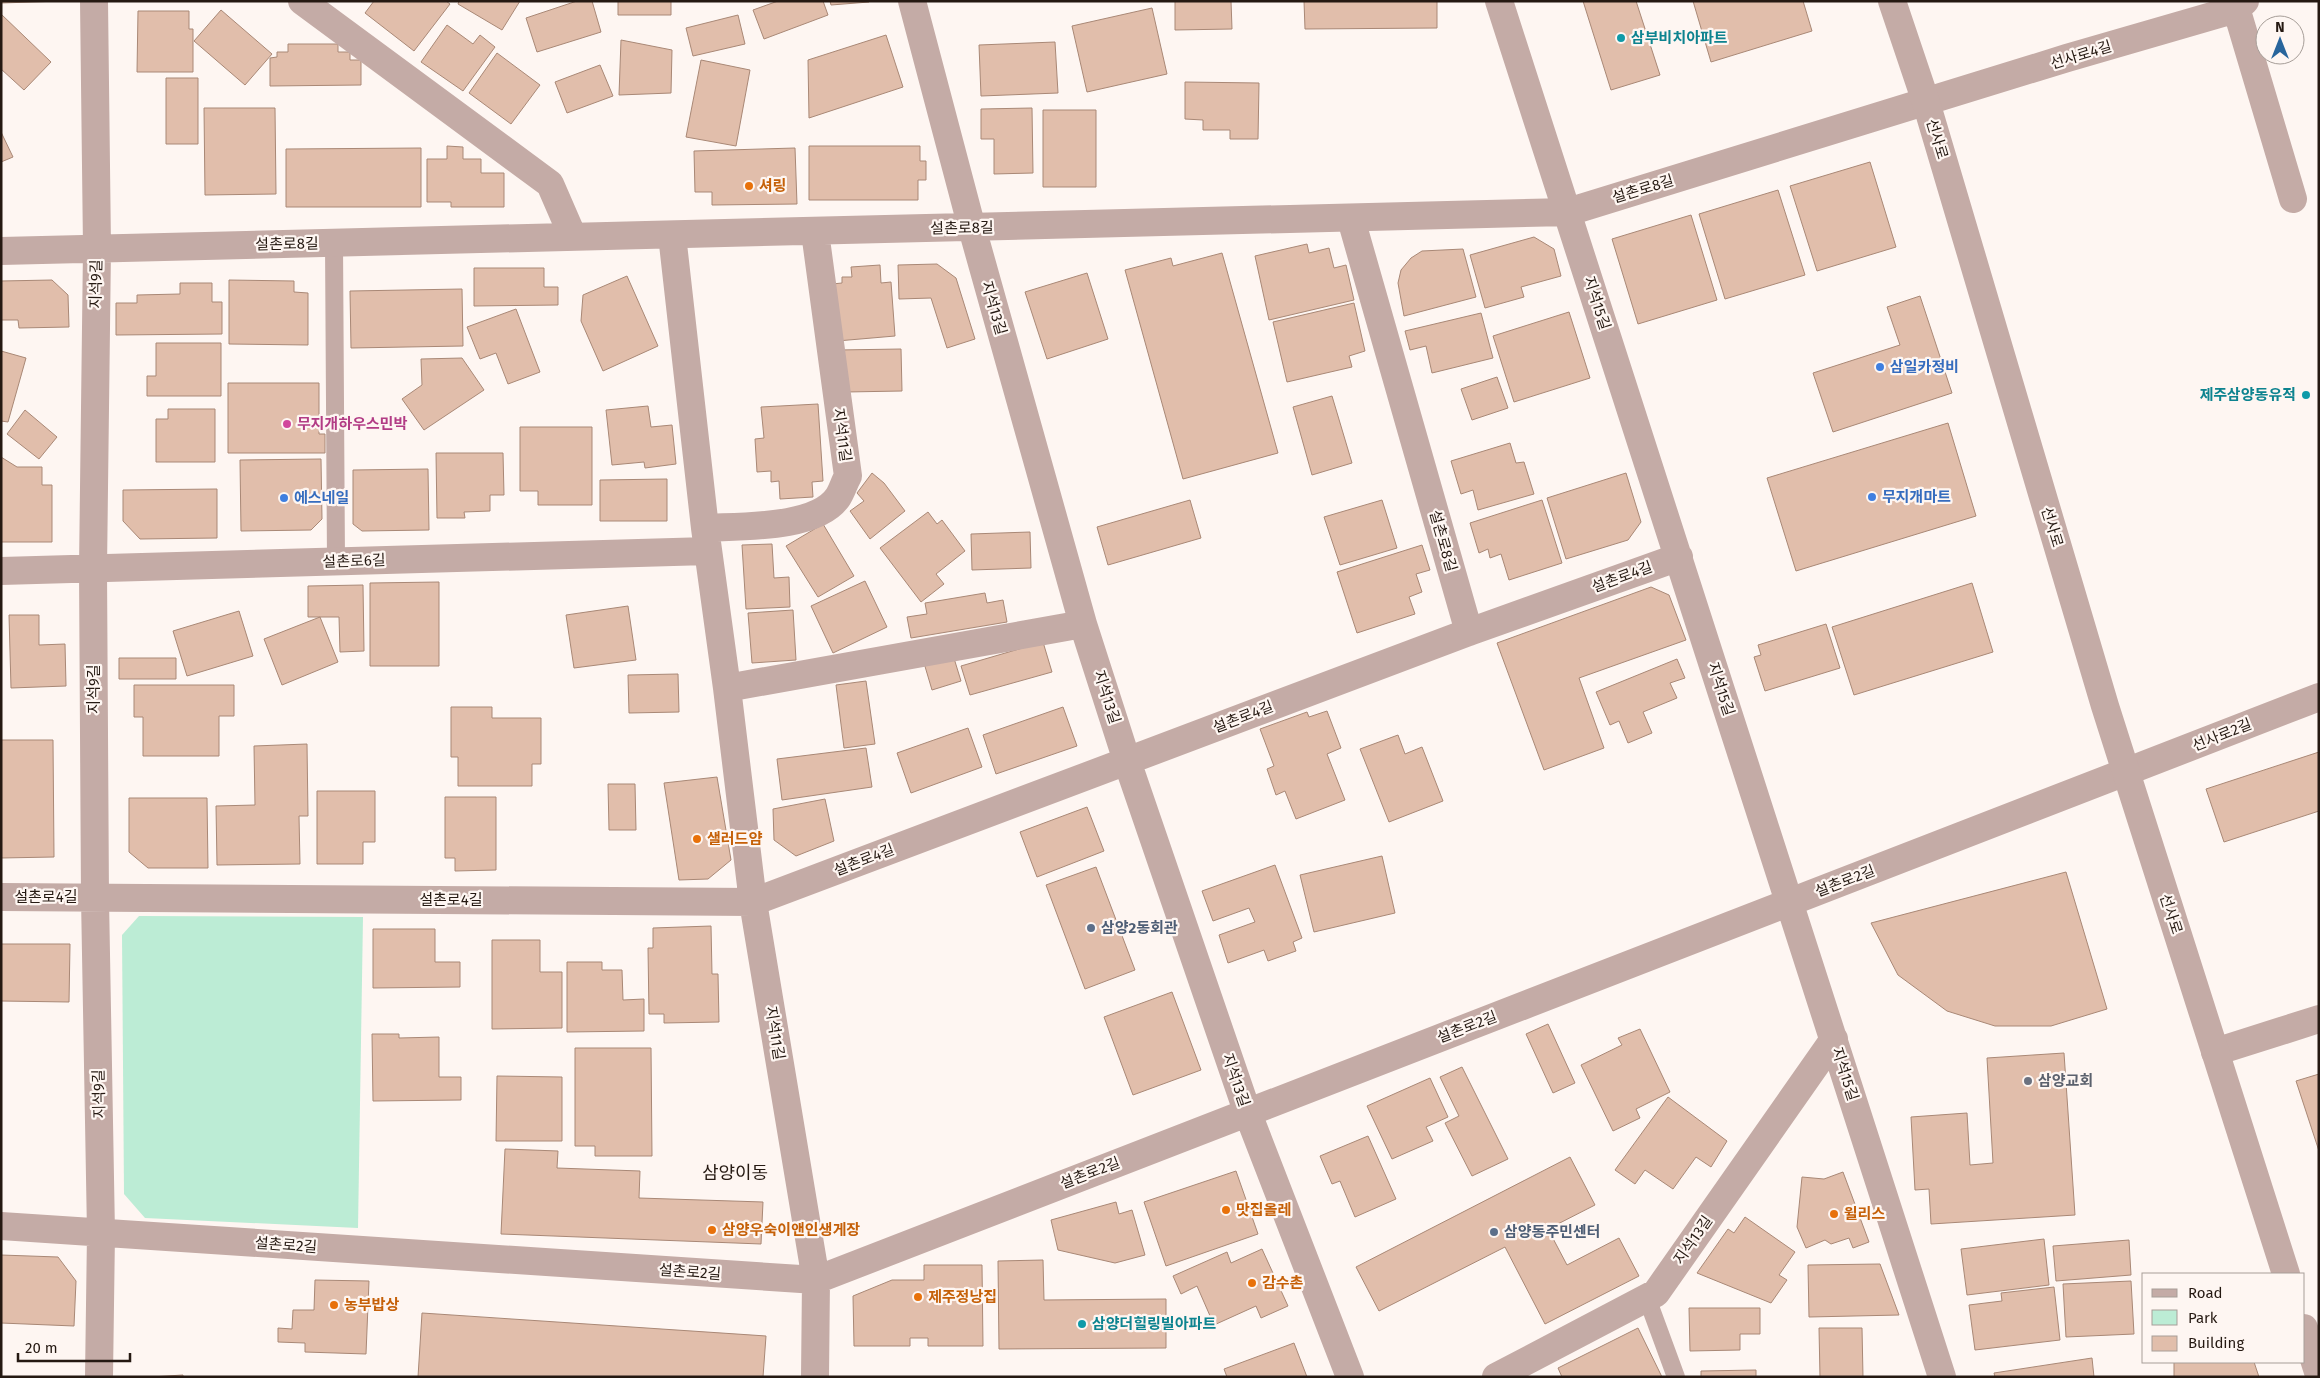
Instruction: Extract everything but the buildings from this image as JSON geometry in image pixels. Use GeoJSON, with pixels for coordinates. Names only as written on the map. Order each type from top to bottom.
{"type":"FeatureCollection","features":[{"type":"Feature","properties":{"kind":"street","name":"지석9길"},"geometry":{"type":"LineString","coordinates":[[94,1],[97,248],[93,569],[95,898],[101,1233],[99,1377]]}},
{"type":"Feature","properties":{"kind":"street"},"geometry":{"type":"LineString","coordinates":[[302,1],[550,184],[572,237]]}},
{"type":"Feature","properties":{"kind":"street","name":"지석13길"},"geometry":{"type":"LineString","coordinates":[[912,1],[972,228],[1083,624],[1127,761],[1247,1111],[1350,1377]]}},
{"type":"Feature","properties":{"kind":"street","name":"지석15길"},"geometry":{"type":"LineString","coordinates":[[1500,1],[1942,1377]]}},
{"type":"Feature","properties":{"kind":"street","name":"선사로"},"geometry":{"type":"LineString","coordinates":[[1892,1],[1926,102],[2126,772],[2286,1273]]}},
{"type":"Feature","properties":{"kind":"street","name":"선사로4길"},"geometry":{"type":"LineString","coordinates":[[1926,102],[2238,4],[2292,199]]}},
{"type":"Feature","properties":{"kind":"street","name":"설촌로8길"},"geometry":{"type":"LineString","coordinates":[[1,251],[1351,219],[1568,212],[1926,102]]}},
{"type":"Feature","properties":{"kind":"street","name":"설촌로8길"},"geometry":{"type":"LineString","coordinates":[[1351,219],[1468,632]]}},
{"type":"Feature","properties":{"kind":"street","name":"지석11길"},"geometry":{"type":"LineString","coordinates":[[706,540],[795,521],[818,514],[837,498],[848,476],[815,232]]}},
{"type":"Feature","properties":{"kind":"street","name":"지석11길"},"geometry":{"type":"LineString","coordinates":[[672,235],[706,540],[727,688],[753,902],[816,1280],[815,1377]]}},
{"type":"Feature","properties":{"kind":"street","name":"설촌로6길"},"geometry":{"type":"LineString","coordinates":[[1,571],[336,562],[706,540]]}},
{"type":"Feature","properties":{"kind":"street","name":"설촌로4길"},"geometry":{"type":"LineString","coordinates":[[1,897],[753,902],[1468,632],[1679,557]]}},
{"type":"Feature","properties":{"kind":"street"},"geometry":{"type":"LineString","coordinates":[[727,688],[1083,624]]}},
{"type":"Feature","properties":{"kind":"street","name":"선사로2길"},"geometry":{"type":"LineString","coordinates":[[2126,772],[2319,697]]}},
{"type":"Feature","properties":{"kind":"street","name":"설촌로2길"},"geometry":{"type":"LineString","coordinates":[[1,1226],[816,1280],[1247,1111],[2126,772]]}},
{"type":"Feature","properties":{"kind":"street"},"geometry":{"type":"LineString","coordinates":[[2215,1052],[2319,1019]]}},
{"type":"Feature","properties":{"kind":"street","name":"지석13길"},"geometry":{"type":"LineString","coordinates":[[1496,1377],[1656,1293],[1834,1039]]}},
{"type":"Feature","properties":{"kind":"street"},"geometry":{"type":"LineString","coordinates":[[2305,1331],[2319,1375]]}},
{"type":"Feature","properties":{"kind":"lane"},"geometry":{"type":"LineString","coordinates":[[334,243],[336,562]]}},
{"type":"Feature","properties":{"kind":"lane"},"geometry":{"type":"LineString","coordinates":[[1647,1298],[1676,1377]]}},
{"type":"Feature","properties":{"kind":"green space"},"geometry":{"type":"Polygon","coordinates":[[[139,916],[363,917],[358,1228],[145,1218],[124,1194],[122,935],[139,916]]]}},
{"type":"Feature","properties":{"kind":"place","name":"삼부비치아파트"},"geometry":{"type":"Point","coordinates":[1621,38]}},
{"type":"Feature","properties":{"kind":"place","name":"셔링"},"geometry":{"type":"Point","coordinates":[749,186]}},
{"type":"Feature","properties":{"kind":"place","name":"삼일카정비"},"geometry":{"type":"Point","coordinates":[1880,367]}},
{"type":"Feature","properties":{"kind":"place","name":"제주삼양동유적"},"geometry":{"type":"Point","coordinates":[2306,395]}},
{"type":"Feature","properties":{"kind":"place","name":"무지개하우스민박"},"geometry":{"type":"Point","coordinates":[287,424]}},
{"type":"Feature","properties":{"kind":"place","name":"무지개마트"},"geometry":{"type":"Point","coordinates":[1872,497]}},
{"type":"Feature","properties":{"kind":"place","name":"에스네일"},"geometry":{"type":"Point","coordinates":[284,498]}},
{"type":"Feature","properties":{"kind":"place","name":"샐러드얌"},"geometry":{"type":"Point","coordinates":[697,839]}},
{"type":"Feature","properties":{"kind":"place","name":"삼양2동회관"},"geometry":{"type":"Point","coordinates":[1091,928]}},
{"type":"Feature","properties":{"kind":"place","name":"삼양교회"},"geometry":{"type":"Point","coordinates":[2028,1081]}},
{"type":"Feature","properties":{"kind":"place","name":"맛집올레"},"geometry":{"type":"Point","coordinates":[1226,1210]}},
{"type":"Feature","properties":{"kind":"place","name":"윌리스"},"geometry":{"type":"Point","coordinates":[1834,1214]}},
{"type":"Feature","properties":{"kind":"place","name":"삼양우숙이앤인생게장"},"geometry":{"type":"Point","coordinates":[712,1230]}},
{"type":"Feature","properties":{"kind":"place","name":"삼양동주민센터"},"geometry":{"type":"Point","coordinates":[1494,1232]}},
{"type":"Feature","properties":{"kind":"place","name":"감수촌"},"geometry":{"type":"Point","coordinates":[1252,1283]}},
{"type":"Feature","properties":{"kind":"place","name":"제주정낭집"},"geometry":{"type":"Point","coordinates":[918,1297]}},
{"type":"Feature","properties":{"kind":"place","name":"농부밥상"},"geometry":{"type":"Point","coordinates":[334,1305]}},
{"type":"Feature","properties":{"kind":"place","name":"삼양더힐링빌아파트"},"geometry":{"type":"Point","coordinates":[1082,1324]}},
{"type":"Feature","properties":{"kind":"district","name":"삼양이동"},"geometry":{"type":"Point","coordinates":[735,1173]}}]}
